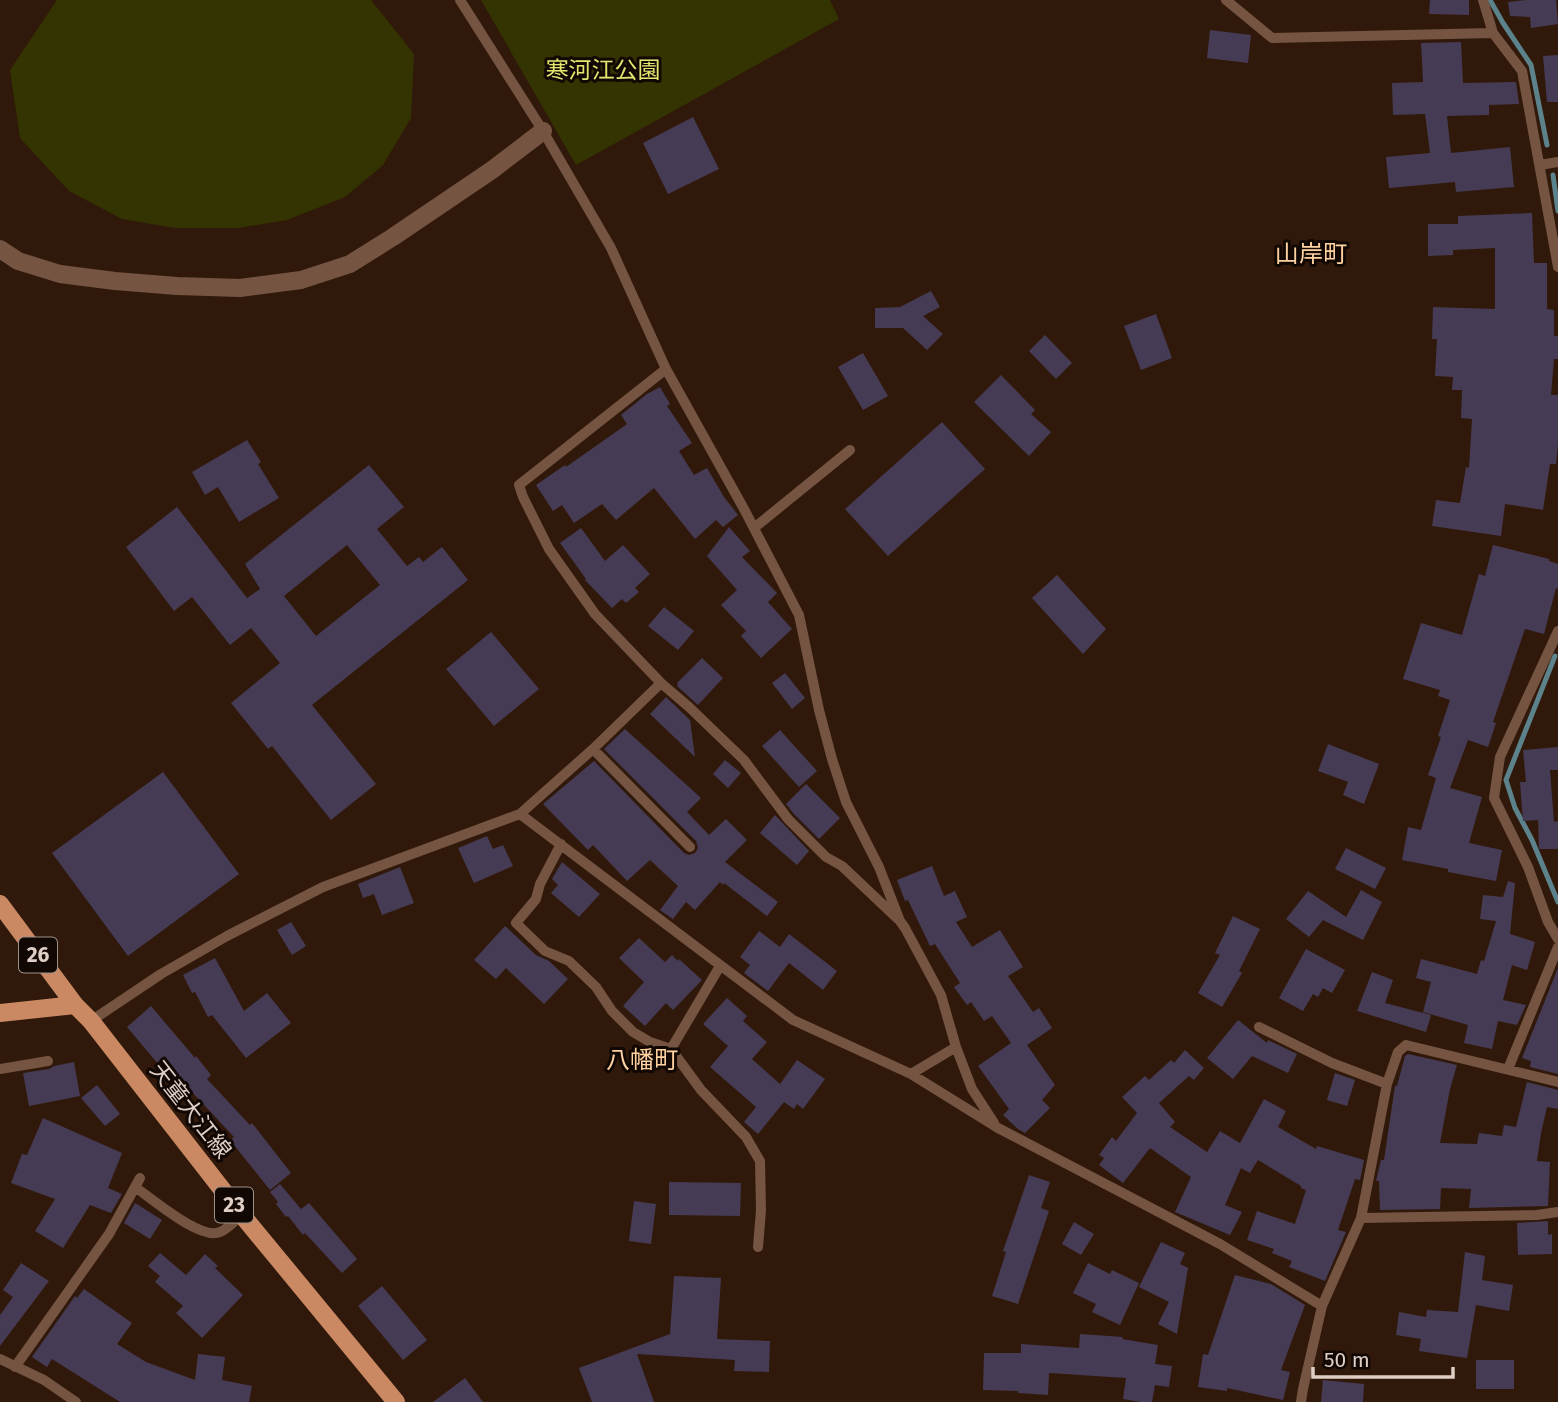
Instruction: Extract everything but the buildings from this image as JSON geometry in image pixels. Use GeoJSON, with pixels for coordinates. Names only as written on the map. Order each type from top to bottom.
{"type":"FeatureCollection","features":[{"type":"Feature","properties":{"kind":"main road","name":"26"},"geometry":{"type":"LineString","coordinates":[[0,905],[75,1006]]}},
{"type":"Feature","properties":{"kind":"main road","name":"天童大江線"},"geometry":{"type":"LineString","coordinates":[[75,1006],[90,1021],[242,1215],[396,1402]]}},
{"type":"Feature","properties":{"kind":"main road"},"geometry":{"type":"LineString","coordinates":[[2,1013],[75,1006]]}},
{"type":"Feature","properties":{"kind":"street"},"geometry":{"type":"LineString","coordinates":[[0,249],[18,261],[60,274],[115,281],[240,288],[301,280],[350,264],[492,170],[543,131]]}},
{"type":"Feature","properties":{"kind":"lane"},"geometry":{"type":"LineString","coordinates":[[460,0],[543,131],[611,248],[666,369],[799,615],[819,710],[846,802],[879,867],[900,921]]}},
{"type":"Feature","properties":{"kind":"lane"},"geometry":{"type":"LineString","coordinates":[[1226,0],[1272,38],[1493,33]]}},
{"type":"Feature","properties":{"kind":"lane"},"geometry":{"type":"LineString","coordinates":[[1483,0],[1493,33],[1522,71],[1558,267]]}},
{"type":"Feature","properties":{"kind":"lane"},"geometry":{"type":"LineString","coordinates":[[1540,165],[1558,162]]}},
{"type":"Feature","properties":{"kind":"lane"},"geometry":{"type":"LineString","coordinates":[[666,369],[519,485],[523,497],[550,549],[595,614],[661,683],[744,760],[788,820],[900,921],[941,995],[972,1089],[998,1128]]}},
{"type":"Feature","properties":{"kind":"lane"},"geometry":{"type":"LineString","coordinates":[[754,528],[850,450]]}},
{"type":"Feature","properties":{"kind":"lane"},"geometry":{"type":"LineString","coordinates":[[1558,631],[1555,645],[1500,757],[1494,797],[1528,867],[1548,922],[1558,939]]}},
{"type":"Feature","properties":{"kind":"lane"},"geometry":{"type":"LineString","coordinates":[[90,1021],[160,974],[323,887],[520,814],[661,683]]}},
{"type":"Feature","properties":{"kind":"lane"},"geometry":{"type":"LineString","coordinates":[[593,749],[690,847]]}},
{"type":"Feature","properties":{"kind":"lane"},"geometry":{"type":"LineString","coordinates":[[520,814],[793,1020],[911,1074],[998,1128],[1220,1244],[1322,1306]]}},
{"type":"Feature","properties":{"kind":"lane"},"geometry":{"type":"LineString","coordinates":[[561,844],[540,884],[536,899],[516,923],[545,951],[569,961],[596,987],[612,1011],[633,1032],[650,1042],[671,1049],[701,1090],[746,1137],[760,1161],[761,1210],[758,1247]]}},
{"type":"Feature","properties":{"kind":"lane"},"geometry":{"type":"LineString","coordinates":[[1508,1069],[1558,947]]}},
{"type":"Feature","properties":{"kind":"lane"},"geometry":{"type":"LineString","coordinates":[[671,1049],[720,966]]}},
{"type":"Feature","properties":{"kind":"lane"},"geometry":{"type":"LineString","coordinates":[[1259,1027],[1332,1063],[1387,1084]]}},
{"type":"Feature","properties":{"kind":"lane"},"geometry":{"type":"LineString","coordinates":[[1301,1402],[1322,1306],[1361,1218],[1387,1084],[1398,1052],[1406,1045],[1558,1082]]}},
{"type":"Feature","properties":{"kind":"lane"},"geometry":{"type":"LineString","coordinates":[[911,1074],[956,1047]]}},
{"type":"Feature","properties":{"kind":"lane"},"geometry":{"type":"LineString","coordinates":[[0,1069],[48,1061]]}},
{"type":"Feature","properties":{"kind":"lane"},"geometry":{"type":"LineString","coordinates":[[15,1367],[109,1234],[137,1182],[194,1228],[205,1233],[219,1233],[242,1215]]}},
{"type":"Feature","properties":{"kind":"lane"},"geometry":{"type":"LineString","coordinates":[[1361,1218],[1537,1215],[1558,1212]]}},
{"type":"Feature","properties":{"kind":"lane"},"geometry":{"type":"LineString","coordinates":[[0,1359],[44,1380],[76,1402]]}},
{"type":"Feature","properties":{"kind":"green space"},"geometry":{"type":"Polygon","coordinates":[[[57,0],[371,0],[414,54],[411,118],[383,165],[345,197],[287,220],[238,228],[175,228],[122,219],[69,191],[20,138],[10,70],[57,0]]]}},
{"type":"Feature","properties":{"kind":"green space","name":"寒河江公園"},"geometry":{"type":"Polygon","coordinates":[[[481,0],[830,0],[839,19],[576,165],[481,0]]]}},
{"type":"Feature","properties":{"kind":"waterway"},"geometry":{"type":"LineString","coordinates":[[1490,0],[1531,65],[1547,145]]}},
{"type":"Feature","properties":{"kind":"waterway"},"geometry":{"type":"LineString","coordinates":[[1553,175],[1558,211]]}},
{"type":"Feature","properties":{"kind":"waterway"},"geometry":{"type":"LineString","coordinates":[[1555,656],[1506,780],[1515,808],[1532,840],[1558,902]]}},
{"type":"Feature","properties":{"kind":"district","name":"山岸町"},"geometry":{"type":"Point","coordinates":[1311,254]}},
{"type":"Feature","properties":{"kind":"district","name":"八幡町"},"geometry":{"type":"Point","coordinates":[642,1060]}}]}
